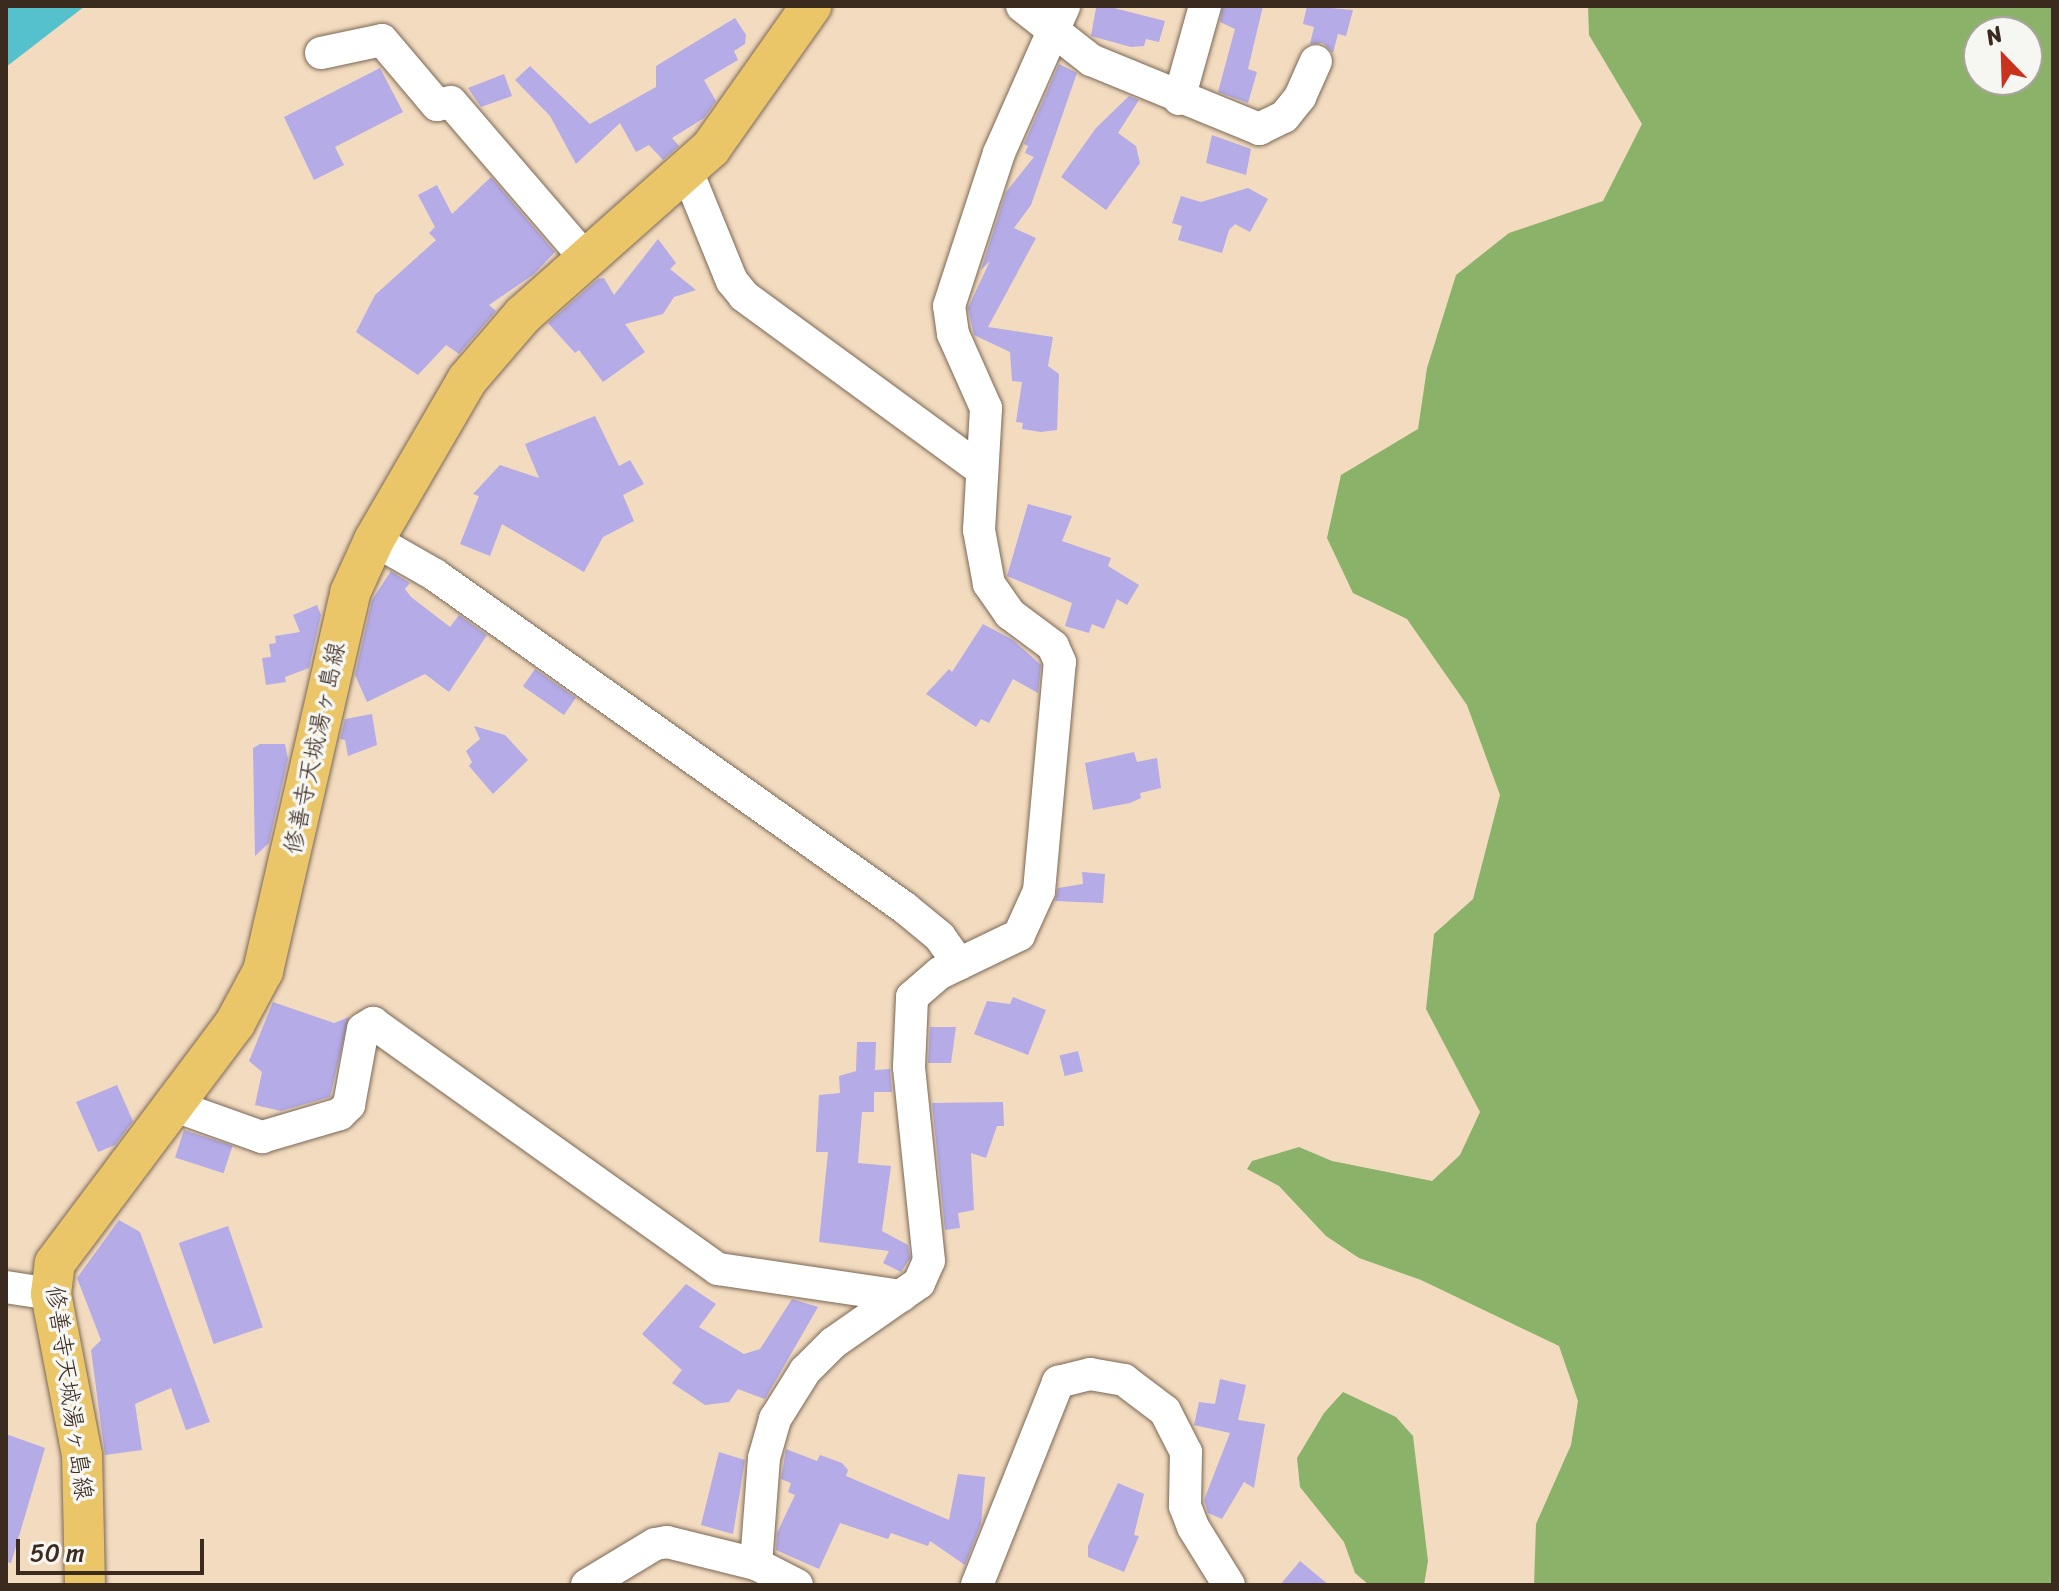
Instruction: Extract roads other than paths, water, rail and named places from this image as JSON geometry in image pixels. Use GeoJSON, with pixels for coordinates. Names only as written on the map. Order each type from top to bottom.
{"type":"FeatureCollection","features":[{"type":"Feature","properties":{"kind":"main road","name":"修善寺天城湯ヶ島線"},"geometry":{"type":"LineString","coordinates":[[85,1585],[82,1455],[51,1294],[55,1263],[235,1023],[263,971],[350,593],[374,540],[467,380],[523,315],[687,171],[744,107],[811,6]]}},
{"type":"Feature","properties":{"kind":"street"},"geometry":{"type":"LineString","coordinates":[[1022,6],[1058,16],[1091,60],[1179,99],[1259,129],[1284,117],[1316,61]]}},
{"type":"Feature","properties":{"kind":"street"},"geometry":{"type":"LineString","coordinates":[[1179,99],[1205,6]]}},
{"type":"Feature","properties":{"kind":"street"},"geometry":{"type":"LineString","coordinates":[[756,1564],[764,1458],[775,1419],[805,1371],[833,1343],[919,1283],[929,1261],[909,1067],[909,1010],[920,985],[1019,935],[1036,905],[1061,673],[1053,646],[1010,614],[989,584],[979,530],[986,408],[953,334],[949,306],[989,179],[1058,16]]}},
{"type":"Feature","properties":{"kind":"street"},"geometry":{"type":"LineString","coordinates":[[321,53],[382,40],[437,105],[451,102],[587,260]]}},
{"type":"Feature","properties":{"kind":"street"},"geometry":{"type":"LineString","coordinates":[[687,171],[732,281],[744,296],[982,470]]}},
{"type":"Feature","properties":{"kind":"street"},"geometry":{"type":"LineString","coordinates":[[374,540],[472,601],[905,908],[940,937],[959,964]]}},
{"type":"Feature","properties":{"kind":"street"},"geometry":{"type":"LineString","coordinates":[[172,1105],[262,1137],[340,1114],[349,1105],[363,1029],[373,1023],[718,1269],[901,1296]]}},
{"type":"Feature","properties":{"kind":"street"},"geometry":{"type":"LineString","coordinates":[[6,1287],[51,1294]]}},
{"type":"Feature","properties":{"kind":"street"},"geometry":{"type":"LineString","coordinates":[[977,1585],[1058,1382],[1065,1376],[1090,1374],[1124,1380],[1165,1411],[1186,1452],[1185,1506],[1193,1527],[1229,1585]]}},
{"type":"Feature","properties":{"kind":"street"},"geometry":{"type":"LineString","coordinates":[[587,1585],[655,1544],[667,1542],[756,1564],[797,1585]]}},
{"type":"Feature","properties":{"kind":"water"},"geometry":{"type":"Polygon","coordinates":[[[6,6],[85,6],[6,67],[6,6]]]}}]}
